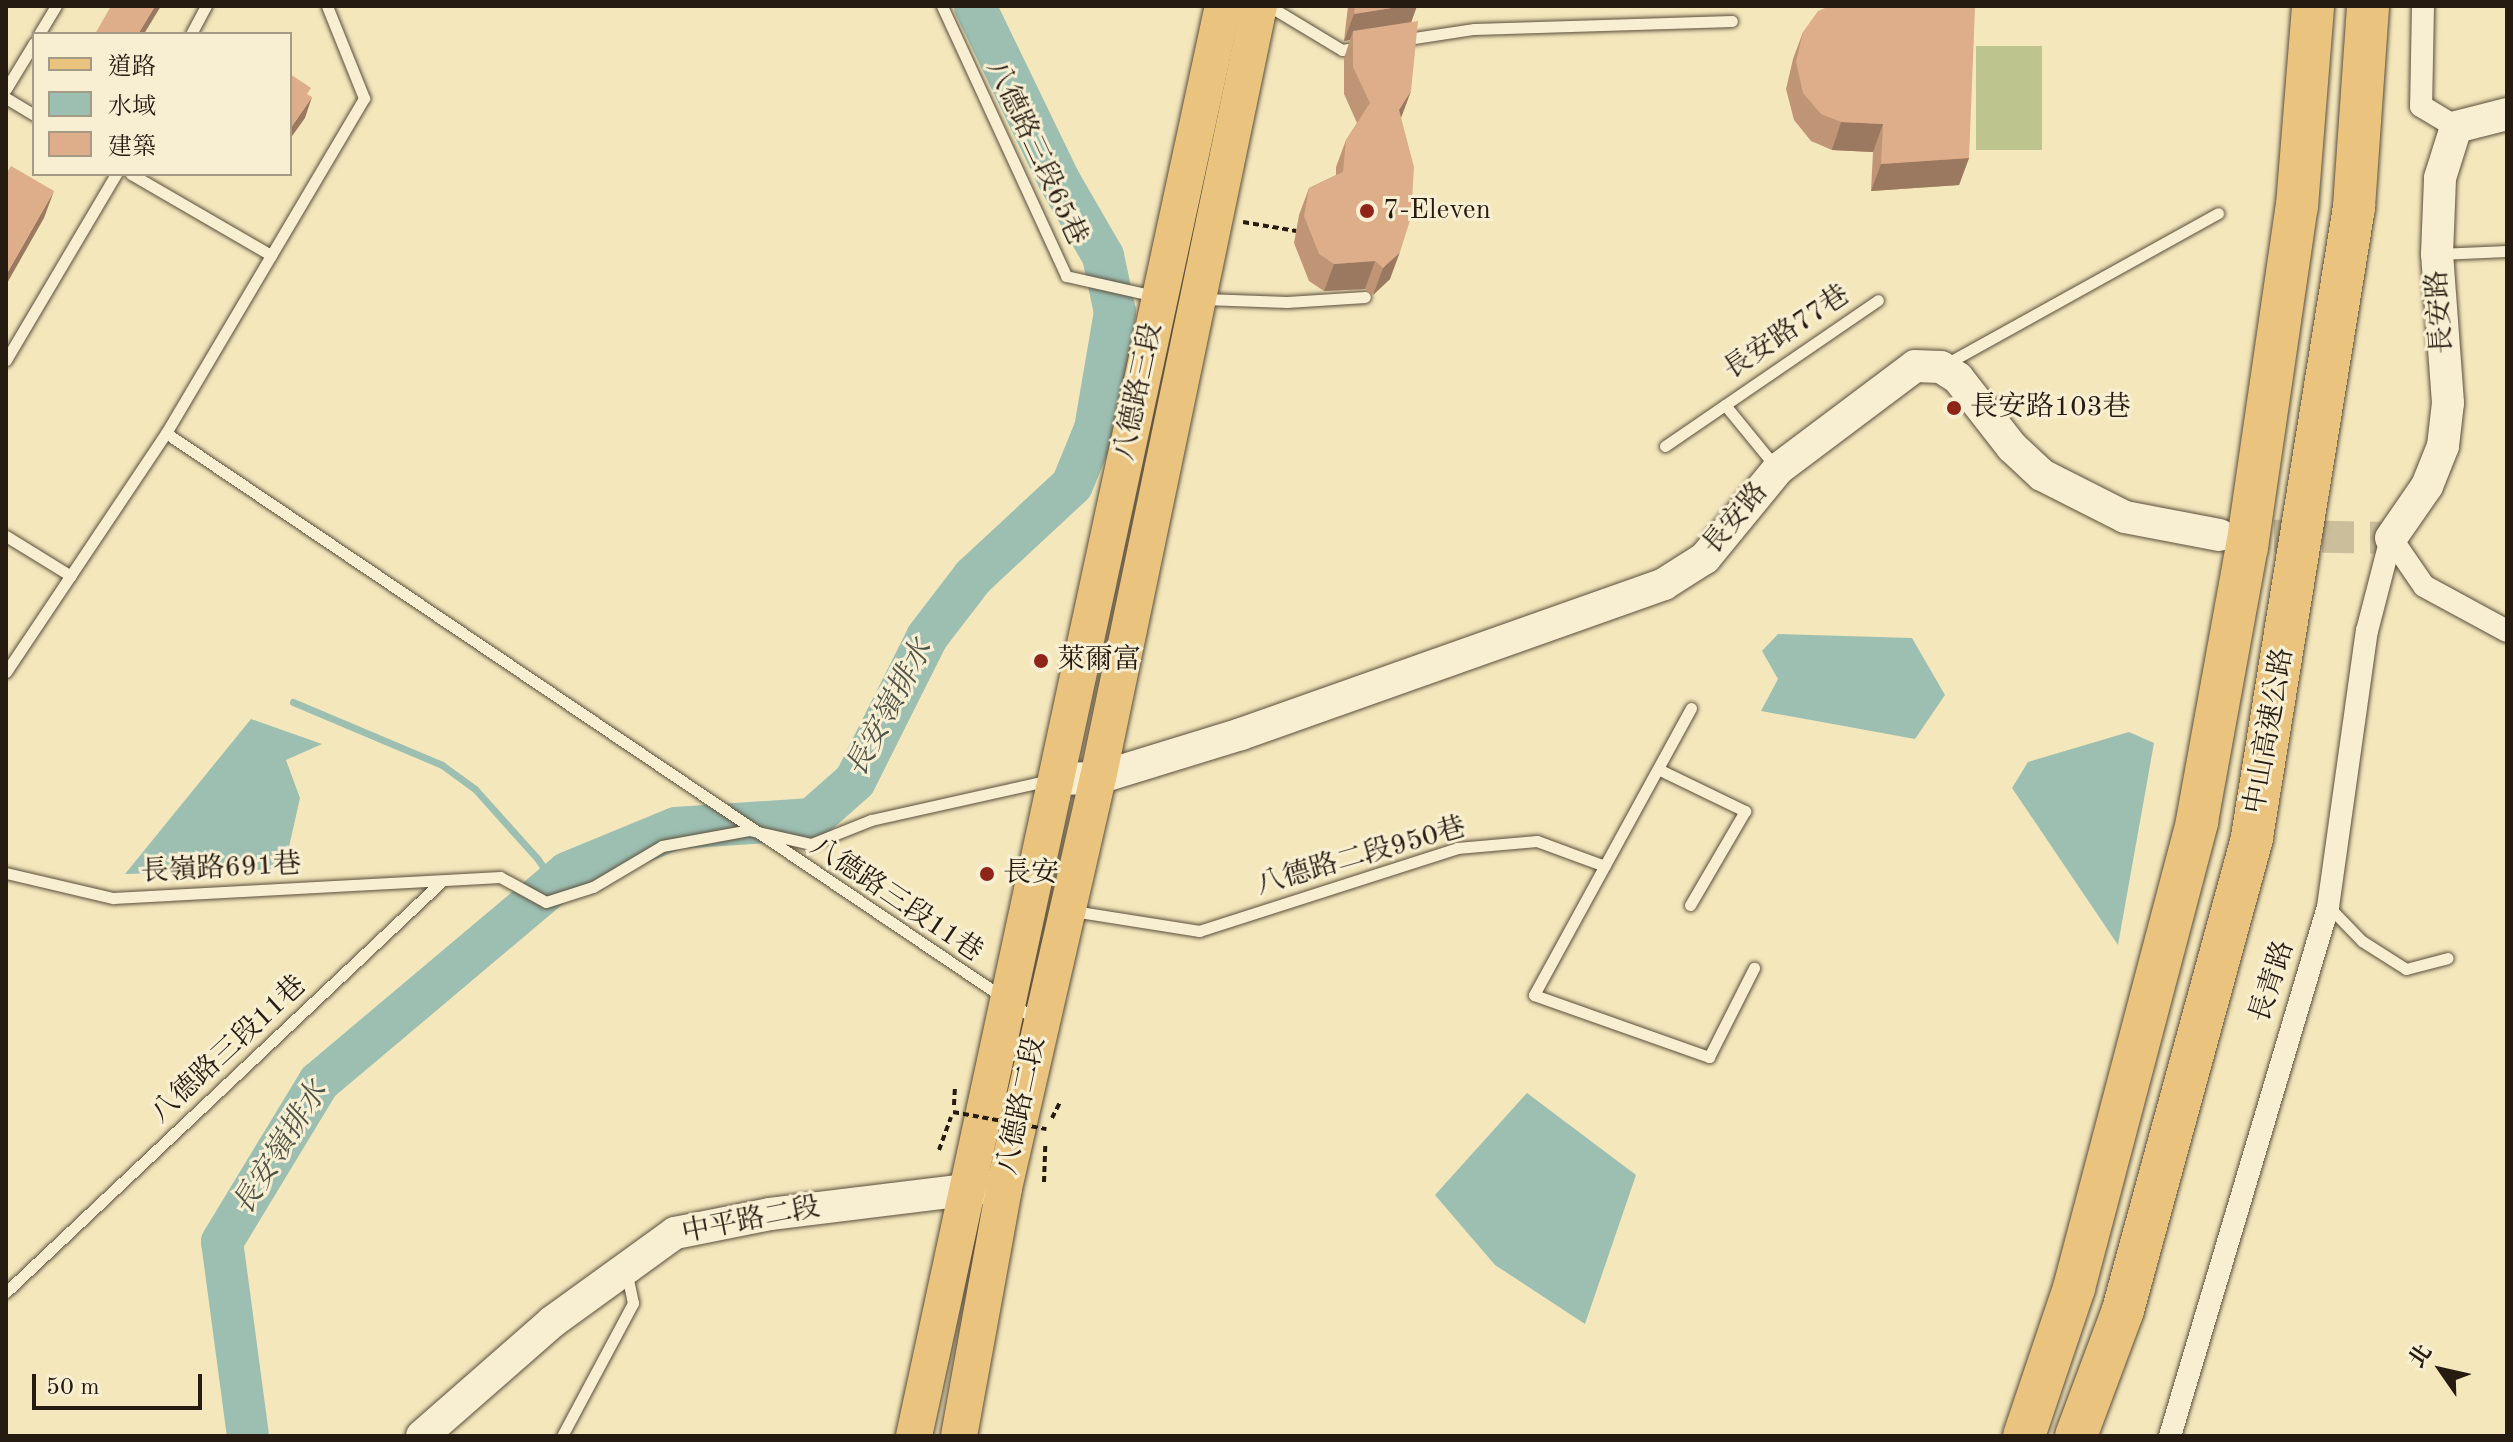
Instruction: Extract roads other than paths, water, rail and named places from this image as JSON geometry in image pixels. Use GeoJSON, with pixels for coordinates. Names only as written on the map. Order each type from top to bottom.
{"type":"FeatureCollection","features":[{"type":"Feature","properties":{"kind":"highway","name":"中山高速公路"},"geometry":{"type":"LineString","coordinates":[[2024,1436],[2074,1288],[2197,821],[2247,547],[2292,237],[2313,6]]}},
{"type":"Feature","properties":{"kind":"highway","name":"中山高速公路"},"geometry":{"type":"LineString","coordinates":[[2076,1436],[2123,1310],[2252,837],[2354,207],[2368,6]]}},
{"type":"Feature","properties":{"kind":"main road","name":"八德路三段"},"geometry":{"type":"LineString","coordinates":[[1055,779],[1223,6]]}},
{"type":"Feature","properties":{"kind":"main road","name":"八德路三段"},"geometry":{"type":"LineString","coordinates":[[1098,778],[1259,6]]}},
{"type":"Feature","properties":{"kind":"main road","name":"八德路二段"},"geometry":{"type":"LineString","coordinates":[[959,1436],[1004,1188],[1098,778]]}},
{"type":"Feature","properties":{"kind":"main road","name":"八德路二段"},"geometry":{"type":"LineString","coordinates":[[914,1436],[1004,1002],[1055,779]]}},
{"type":"Feature","properties":{"kind":"street"},"geometry":{"type":"LineString","coordinates":[[2423,6],[2421,106],[2456,127],[2507,114]]}},
{"type":"Feature","properties":{"kind":"street","name":"長安路"},"geometry":{"type":"LineString","coordinates":[[2391,538],[2427,486],[2443,446],[2448,403],[2437,254],[2440,178],[2456,127]]}},
{"type":"Feature","properties":{"kind":"street","name":"長安路"},"geometry":{"type":"LineString","coordinates":[[1055,779],[1098,778],[1618,605],[1664,584],[1705,558],[1778,469],[1881,387],[1915,366],[1941,367]]}},
{"type":"Feature","properties":{"kind":"street"},"geometry":{"type":"LineString","coordinates":[[1941,367],[1958,378],[2012,447],[2042,475],[2125,517],[2219,535]]}},
{"type":"Feature","properties":{"kind":"street"},"geometry":{"type":"LineString","coordinates":[[2391,538],[2424,586],[2507,631]]}},
{"type":"Feature","properties":{"kind":"street","name":"長青路"},"geometry":{"type":"LineString","coordinates":[[2170,1436],[2328,907],[2367,631],[2391,538]]}},
{"type":"Feature","properties":{"kind":"street","name":"中平路二段"},"geometry":{"type":"LineString","coordinates":[[422,1436],[552,1322],[675,1233],[770,1214],[967,1187],[1004,1188]]}},
{"type":"Feature","properties":{"kind":"lane"},"geometry":{"type":"LineString","coordinates":[[40,32],[56,6]]}},
{"type":"Feature","properties":{"kind":"lane"},"geometry":{"type":"LineString","coordinates":[[192,32],[206,6]]}},
{"type":"Feature","properties":{"kind":"lane"},"geometry":{"type":"LineString","coordinates":[[6,672],[166,433],[364,98],[327,6]]}},
{"type":"Feature","properties":{"kind":"lane","name":"八德路三段65巷"},"geometry":{"type":"LineString","coordinates":[[942,6],[1066,276],[1159,297]]}},
{"type":"Feature","properties":{"kind":"lane"},"geometry":{"type":"LineString","coordinates":[[1269,6],[1342,50],[1372,45]]}},
{"type":"Feature","properties":{"kind":"lane"},"geometry":{"type":"LineString","coordinates":[[1386,43],[1474,29],[1732,21]]}},
{"type":"Feature","properties":{"kind":"lane"},"geometry":{"type":"LineString","coordinates":[[6,89],[32,46]]}},
{"type":"Feature","properties":{"kind":"lane"},"geometry":{"type":"LineString","coordinates":[[6,98],[32,114]]}},
{"type":"Feature","properties":{"kind":"lane"},"geometry":{"type":"LineString","coordinates":[[6,360],[115,176]]}},
{"type":"Feature","properties":{"kind":"lane"},"geometry":{"type":"LineString","coordinates":[[134,176],[271,255]]}},
{"type":"Feature","properties":{"kind":"lane"},"geometry":{"type":"LineString","coordinates":[[1941,367],[2218,213]]}},
{"type":"Feature","properties":{"kind":"lane"},"geometry":{"type":"LineString","coordinates":[[2437,254],[2507,251]]}},
{"type":"Feature","properties":{"kind":"lane"},"geometry":{"type":"LineString","coordinates":[[1200,299],[1287,302],[1365,297]]}},
{"type":"Feature","properties":{"kind":"lane","name":"長安路77巷"},"geometry":{"type":"LineString","coordinates":[[1665,446],[1878,300]]}},
{"type":"Feature","properties":{"kind":"lane","name":"長安路77巷"},"geometry":{"type":"LineString","coordinates":[[1725,405],[1778,469]]}},
{"type":"Feature","properties":{"kind":"lane","name":"八德路三段11巷"},"geometry":{"type":"LineString","coordinates":[[166,433],[287,510],[749,830],[1004,1002],[1040,1022]]}},
{"type":"Feature","properties":{"kind":"lane"},"geometry":{"type":"LineString","coordinates":[[6,536],[71,576]]}},
{"type":"Feature","properties":{"kind":"lane"},"geometry":{"type":"LineString","coordinates":[[1691,708],[1534,995],[1709,1057],[1754,968]]}},
{"type":"Feature","properties":{"kind":"lane"},"geometry":{"type":"LineString","coordinates":[[1658,769],[1745,811],[1690,905]]}},
{"type":"Feature","properties":{"kind":"lane"},"geometry":{"type":"LineString","coordinates":[[440,883],[500,877],[546,902],[593,887],[662,846],[749,830],[811,844],[871,820],[1055,779]]}},
{"type":"Feature","properties":{"kind":"lane","name":"八德路二段950巷"},"geometry":{"type":"LineString","coordinates":[[1067,910],[1199,931],[1457,848],[1537,841],[1605,866]]}},
{"type":"Feature","properties":{"kind":"lane","name":"長嶺路691巷"},"geometry":{"type":"LineString","coordinates":[[6,873],[113,898],[440,883]]}},
{"type":"Feature","properties":{"kind":"lane","name":"八德路三段11巷"},"geometry":{"type":"LineString","coordinates":[[6,1292],[440,883]]}},
{"type":"Feature","properties":{"kind":"lane"},"geometry":{"type":"LineString","coordinates":[[2328,907],[2362,941],[2406,969],[2448,958]]}},
{"type":"Feature","properties":{"kind":"lane"},"geometry":{"type":"LineString","coordinates":[[562,1436],[633,1303],[625,1271]]}},
{"type":"Feature","properties":{"kind":"water"},"geometry":{"type":"Polygon","coordinates":[[[1778,634],[1912,638],[1945,695],[1915,739],[1761,711],[1778,679],[1762,651],[1778,634]]]}},
{"type":"Feature","properties":{"kind":"water"},"geometry":{"type":"Polygon","coordinates":[[[251,719],[322,744],[286,760],[300,798],[284,869],[125,874],[251,719]]]}},
{"type":"Feature","properties":{"kind":"water"},"geometry":{"type":"Polygon","coordinates":[[[2129,732],[2154,743],[2118,945],[2012,788],[2028,762],[2129,732]]]}},
{"type":"Feature","properties":{"kind":"water"},"geometry":{"type":"Polygon","coordinates":[[[1527,1093],[1636,1175],[1585,1324],[1495,1265],[1435,1195],[1527,1093]]]}},
{"type":"Feature","properties":{"kind":"waterway","name":"長安嶺排水"},"geometry":{"type":"LineString","coordinates":[[248,1436],[222,1242],[319,1082],[567,873],[676,828],[812,819],[855,781],[927,637],[973,577],[1072,485],[1095,429],[1115,312],[1103,256],[1059,180],[975,6]]}},
{"type":"Feature","properties":{"kind":"waterway"},"geometry":{"type":"LineString","coordinates":[[293,702],[442,765],[475,789],[537,858],[565,898]]}},
{"type":"Feature","properties":{"kind":"tunnel"},"geometry":{"type":"LineString","coordinates":[[2226,535],[2391,538]]}},
{"type":"Feature","properties":{"kind":"place","name":"7-Eleven"},"geometry":{"type":"Point","coordinates":[1367,211]}},
{"type":"Feature","properties":{"kind":"place","name":"長安路103巷"},"geometry":{"type":"Point","coordinates":[1954,408]}},
{"type":"Feature","properties":{"kind":"place","name":"萊爾富"},"geometry":{"type":"Point","coordinates":[1041,661]}},
{"type":"Feature","properties":{"kind":"place","name":"長安"},"geometry":{"type":"Point","coordinates":[987,874]}}]}
